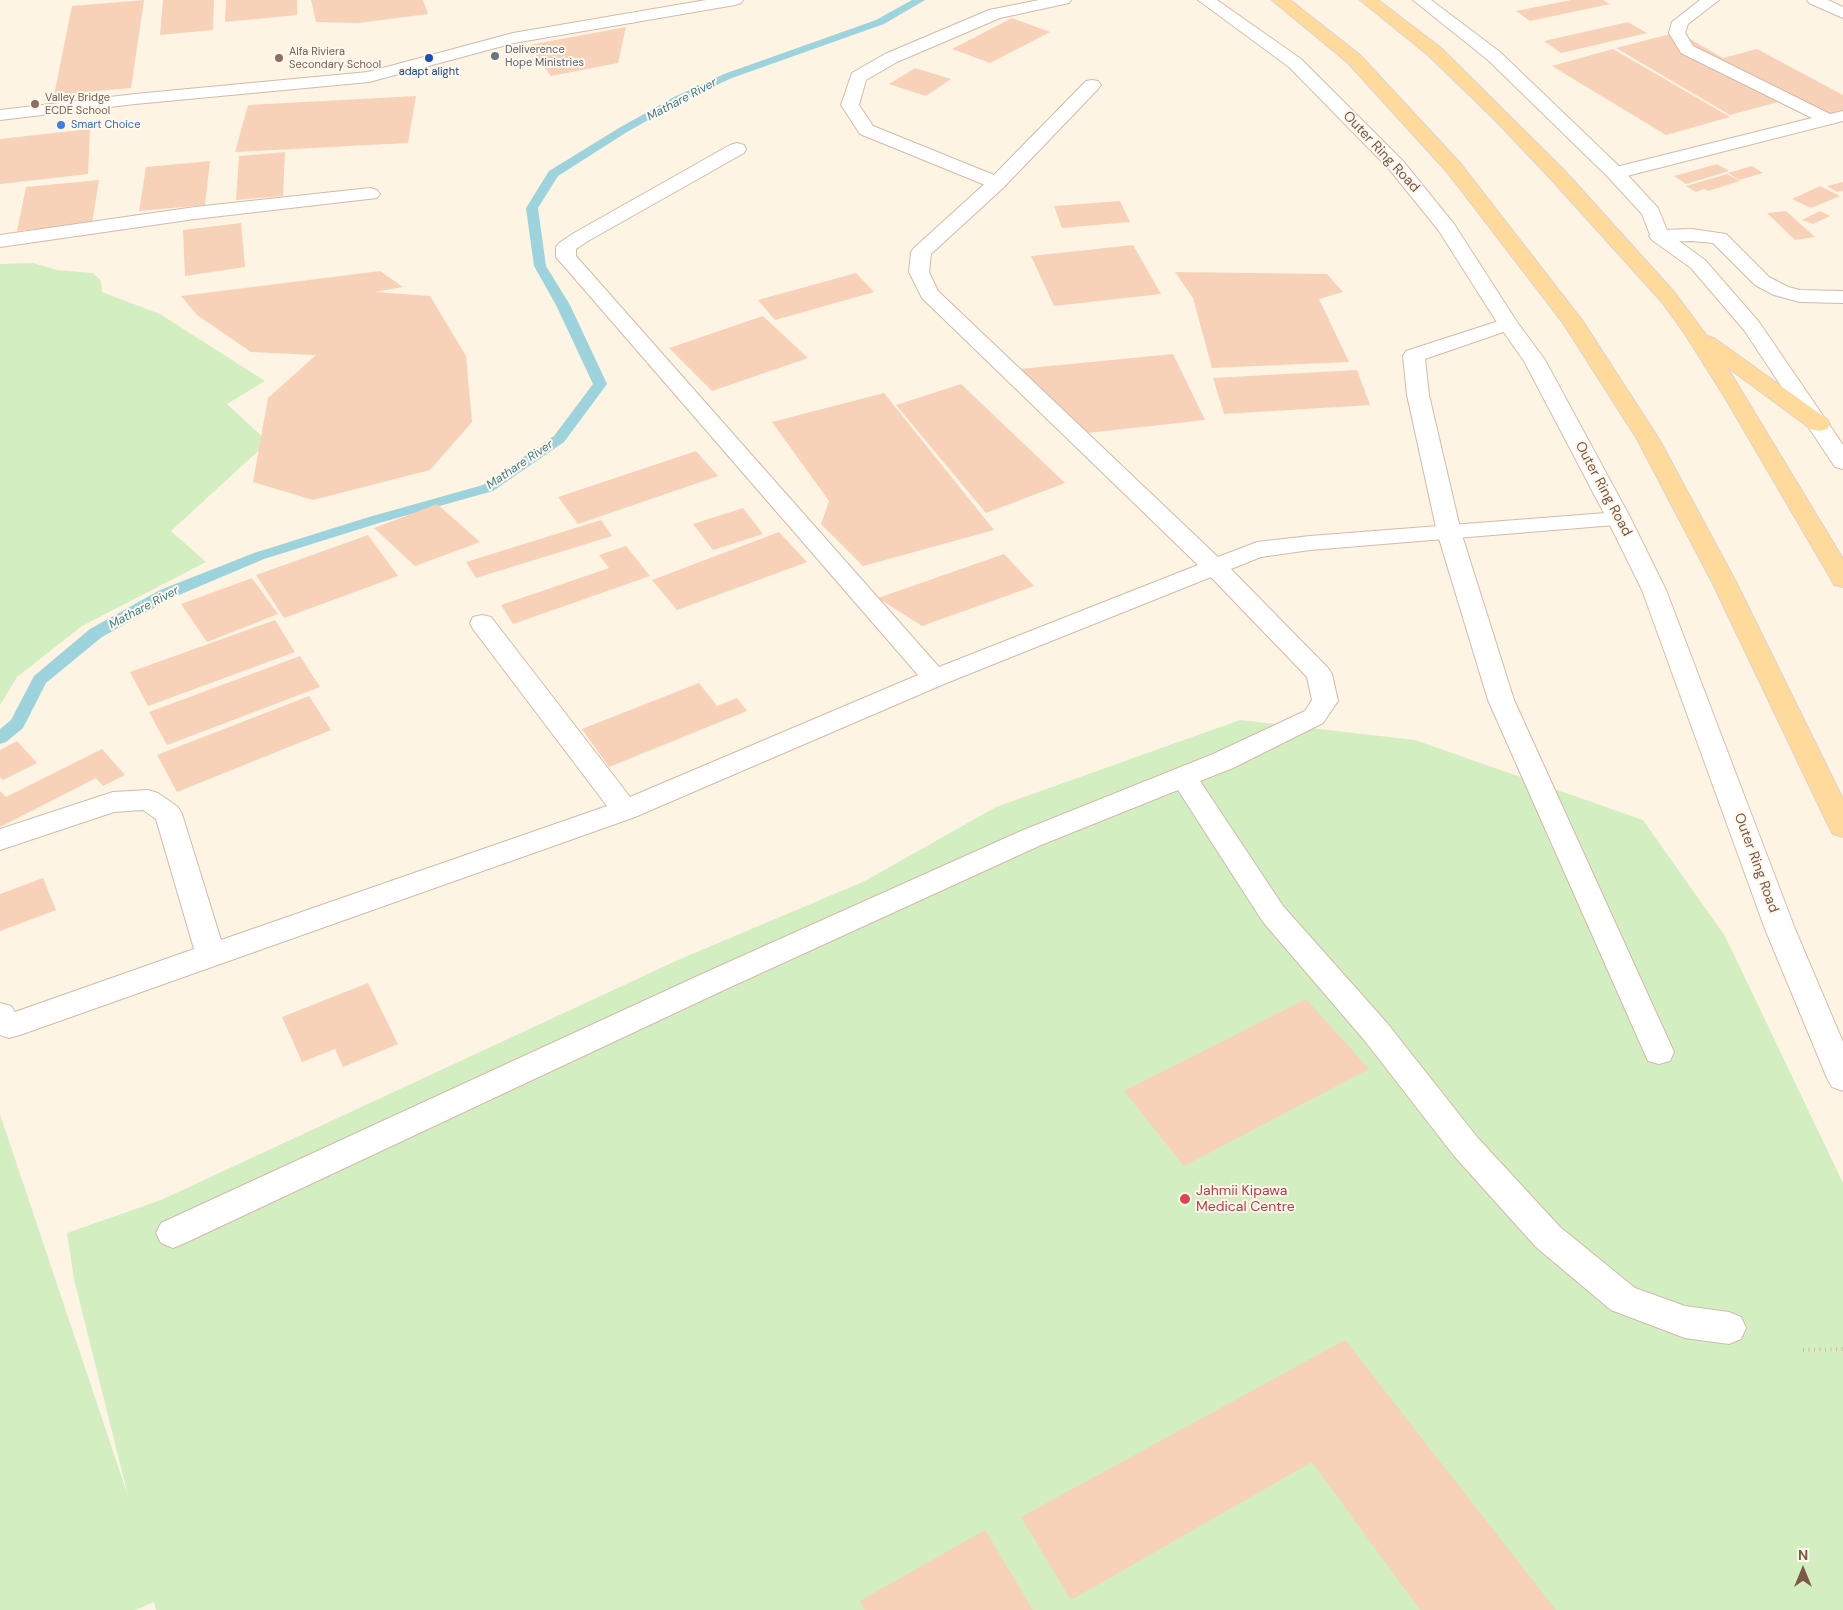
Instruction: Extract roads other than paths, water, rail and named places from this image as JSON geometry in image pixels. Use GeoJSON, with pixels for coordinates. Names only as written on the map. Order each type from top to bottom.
{"type":"FeatureCollection","features":[{"type":"Feature","properties":{"kind":"main road"},"geometry":{"type":"LineString","coordinates":[[1280,0],[1354,59],[1454,168],[1572,320],[1648,439],[1724,582],[1843,827]]}},
{"type":"Feature","properties":{"kind":"main road"},"geometry":{"type":"LineString","coordinates":[[1368,0],[1434,50],[1500,115],[1557,174],[1668,298],[1694,332],[1738,401],[1843,579]]}},
{"type":"Feature","properties":{"kind":"main road"},"geometry":{"type":"LineString","coordinates":[[1694,332],[1819,424]]}},
{"type":"Feature","properties":{"kind":"street"},"geometry":{"type":"LineString","coordinates":[[0,115],[135,99],[369,77],[513,38],[734,0]]}},
{"type":"Feature","properties":{"kind":"street"},"geometry":{"type":"LineString","coordinates":[[997,183],[866,130],[850,105],[858,77],[891,58],[995,14],[1063,0]]}},
{"type":"Feature","properties":{"kind":"street","name":"Outer Ring Road"},"geometry":{"type":"LineString","coordinates":[[1206,0],[1295,63],[1396,165],[1447,228],[1508,324],[1534,360],[1619,519],[1654,590],[1780,929],[1843,1078]]}},
{"type":"Feature","properties":{"kind":"street"},"geometry":{"type":"LineString","coordinates":[[1421,0],[1494,56],[1615,173],[1651,212],[1659,236],[1698,264],[1752,326],[1843,462]]}},
{"type":"Feature","properties":{"kind":"street"},"geometry":{"type":"LineString","coordinates":[[1710,0],[1680,22],[1676,33],[1687,49],[1836,118]]}},
{"type":"Feature","properties":{"kind":"street"},"geometry":{"type":"LineString","coordinates":[[1815,0],[1843,14]]}},
{"type":"Feature","properties":{"kind":"street"},"geometry":{"type":"LineString","coordinates":[[172,1233],[704,986],[995,854],[1223,762],[1314,717],[1325,701],[1319,674],[1215,567],[929,294],[919,272],[921,252],[997,183],[1092,85]]}},
{"type":"Feature","properties":{"kind":"street"},"geometry":{"type":"LineString","coordinates":[[1615,173],[1836,118]]}},
{"type":"Feature","properties":{"kind":"street"},"geometry":{"type":"LineString","coordinates":[[737,149],[581,237],[566,247],[566,257],[935,678]]}},
{"type":"Feature","properties":{"kind":"street"},"geometry":{"type":"LineString","coordinates":[[0,241],[195,214],[370,194]]}},
{"type":"Feature","properties":{"kind":"street"},"geometry":{"type":"LineString","coordinates":[[1659,236],[1692,234],[1719,238],[1762,281],[1781,291],[1800,296],[1843,297]]}},
{"type":"Feature","properties":{"kind":"street"},"geometry":{"type":"LineString","coordinates":[[1508,324],[1414,356],[1418,395],[1449,532],[1501,700],[1659,1052]]}},
{"type":"Feature","properties":{"kind":"street"},"geometry":{"type":"LineString","coordinates":[[3,1024],[625,810],[935,678],[1257,550],[1310,543],[1619,519]]}},
{"type":"Feature","properties":{"kind":"street"},"geometry":{"type":"LineString","coordinates":[[482,623],[625,810]]}},
{"type":"Feature","properties":{"kind":"street"},"geometry":{"type":"LineString","coordinates":[[1184,777],[1273,914],[1376,1032],[1466,1147],[1548,1237],[1623,1299],[1685,1322],[1728,1328]]}},
{"type":"Feature","properties":{"kind":"street"},"geometry":{"type":"LineString","coordinates":[[0,840],[113,802],[148,800],[168,814],[210,954]]}},
{"type":"Feature","properties":{"kind":"waterway","name":"Mathare River"},"geometry":{"type":"LineString","coordinates":[[0,738],[17,724],[40,680],[96,633],[166,594],[259,556],[374,520],[488,488],[559,439],[600,384],[563,305],[540,266],[532,208],[553,174],[623,130],[678,99],[728,76],[880,22],[920,0]]}},
{"type":"Feature","properties":{"kind":"place","name":"Deliverence Hope Ministries"},"geometry":{"type":"Point","coordinates":[495,56]}},
{"type":"Feature","properties":{"kind":"place","name":"Alfa Riviera Secondary School"},"geometry":{"type":"Point","coordinates":[279,58]}},
{"type":"Feature","properties":{"kind":"place","name":"adapt alight"},"geometry":{"type":"Point","coordinates":[429,58]}},
{"type":"Feature","properties":{"kind":"place","name":"Valley Bridge ECDE School"},"geometry":{"type":"Point","coordinates":[35,104]}},
{"type":"Feature","properties":{"kind":"place","name":"Smart Choice"},"geometry":{"type":"Point","coordinates":[61,125]}},
{"type":"Feature","properties":{"kind":"place","name":"Jahmii Kipawa Medical Centre"},"geometry":{"type":"Point","coordinates":[1185,1199]}}]}
